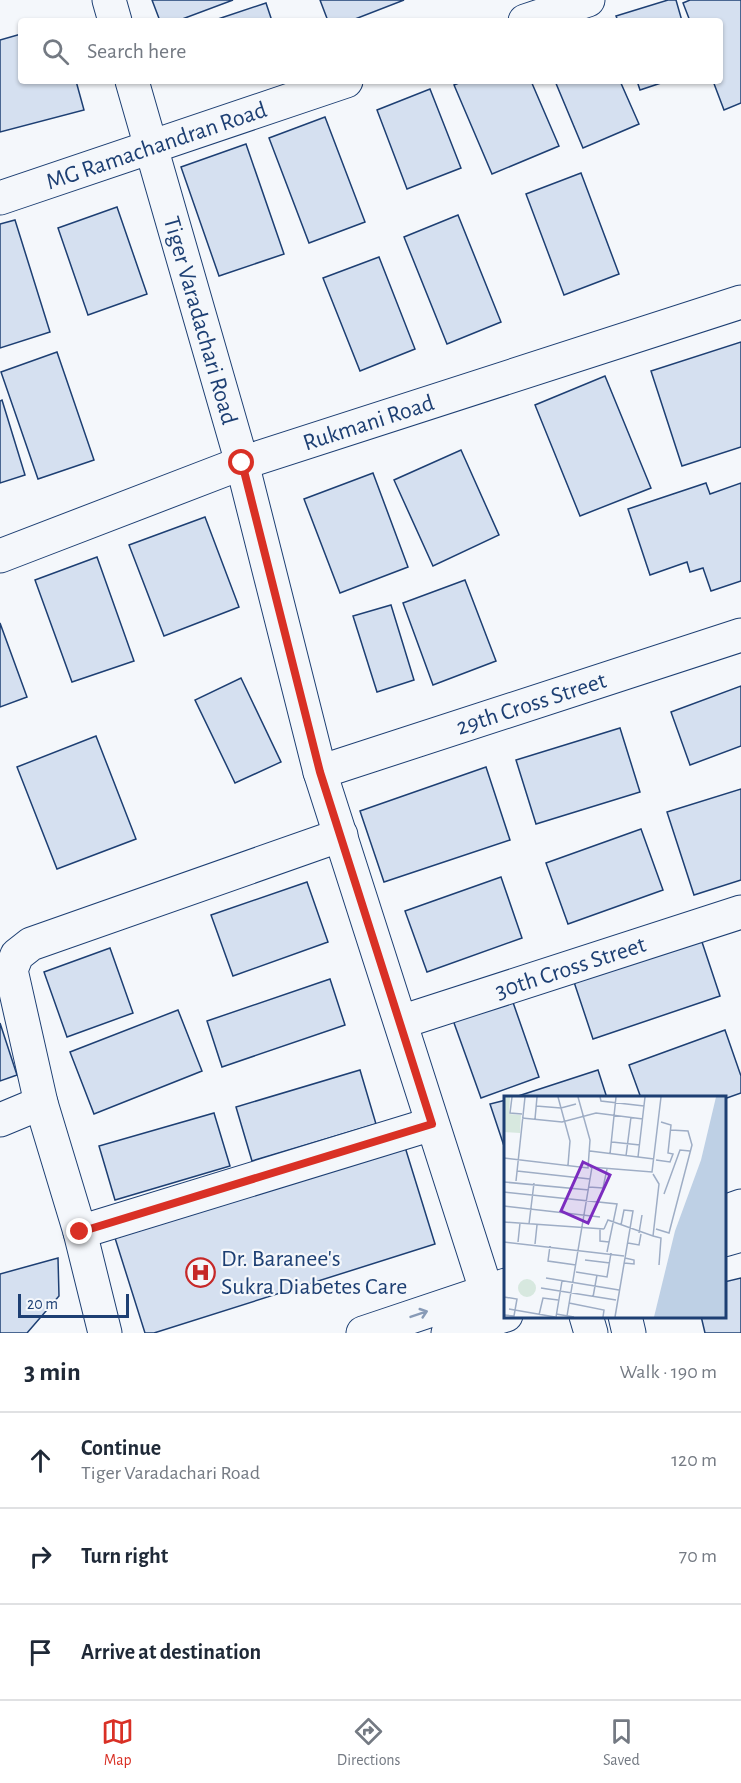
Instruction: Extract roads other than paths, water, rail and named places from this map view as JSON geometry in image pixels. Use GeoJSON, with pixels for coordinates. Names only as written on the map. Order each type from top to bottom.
{"type":"FeatureCollection","features":[{"type":"Feature","properties":{"kind":"street"},"geometry":{"type":"LineString","coordinates":[[109,0],[114,18]]}},
{"type":"Feature","properties":{"kind":"street"},"geometry":{"type":"LineString","coordinates":[[534,18],[588,0]]}},
{"type":"Feature","properties":{"kind":"street","name":"Tiger Varadachari Road"},"geometry":{"type":"LineString","coordinates":[[133,84],[242,463],[320,772],[432,1124],[498,1302]]}},
{"type":"Feature","properties":{"kind":"street","name":"MG Ramachandran Road"},"geometry":{"type":"LineString","coordinates":[[0,198],[337,84]]}},
{"type":"Feature","properties":{"kind":"street","name":"Rukmani Road"},"geometry":{"type":"LineString","coordinates":[[0,556],[242,463],[741,302]]}},
{"type":"Feature","properties":{"kind":"street","name":"29th Cross Street"},"geometry":{"type":"LineString","coordinates":[[320,772],[741,635]]}},
{"type":"Feature","properties":{"kind":"street"},"geometry":{"type":"LineString","coordinates":[[105,1333],[80,1232],[41,1103],[11,970],[17,955],[32,944],[341,836]]}},
{"type":"Feature","properties":{"kind":"street","name":"30th Cross Street"},"geometry":{"type":"LineString","coordinates":[[401,1022],[741,912]]}},
{"type":"Feature","properties":{"kind":"street"},"geometry":{"type":"LineString","coordinates":[[0,1120],[41,1103]]}},
{"type":"Feature","properties":{"kind":"street"},"geometry":{"type":"LineString","coordinates":[[80,1232],[432,1124]]}},
{"type":"Feature","properties":{"kind":"street"},"geometry":{"type":"LineString","coordinates":[[726,1211],[741,1206]]}},
{"type":"Feature","properties":{"kind":"street"},"geometry":{"type":"LineString","coordinates":[[726,1239],[741,1234]]}},
{"type":"Feature","properties":{"kind":"street"},"geometry":{"type":"LineString","coordinates":[[363,1333],[498,1302]]}},
{"type":"Feature","properties":{"kind":"street"},"geometry":{"type":"LineString","coordinates":[[448,1333],[498,1302]]}},
{"type":"Feature","properties":{"kind":"street"},"geometry":{"type":"LineString","coordinates":[[586,1318],[591,1333]]}},
{"type":"Feature","properties":{"kind":"street"},"geometry":{"type":"LineString","coordinates":[[625,1318],[629,1333]]}},
{"type":"Feature","properties":{"kind":"place","name":"Dr. Baranee's Sukra Diabetes Care"},"geometry":{"type":"Point","coordinates":[200,1272]}}]}
